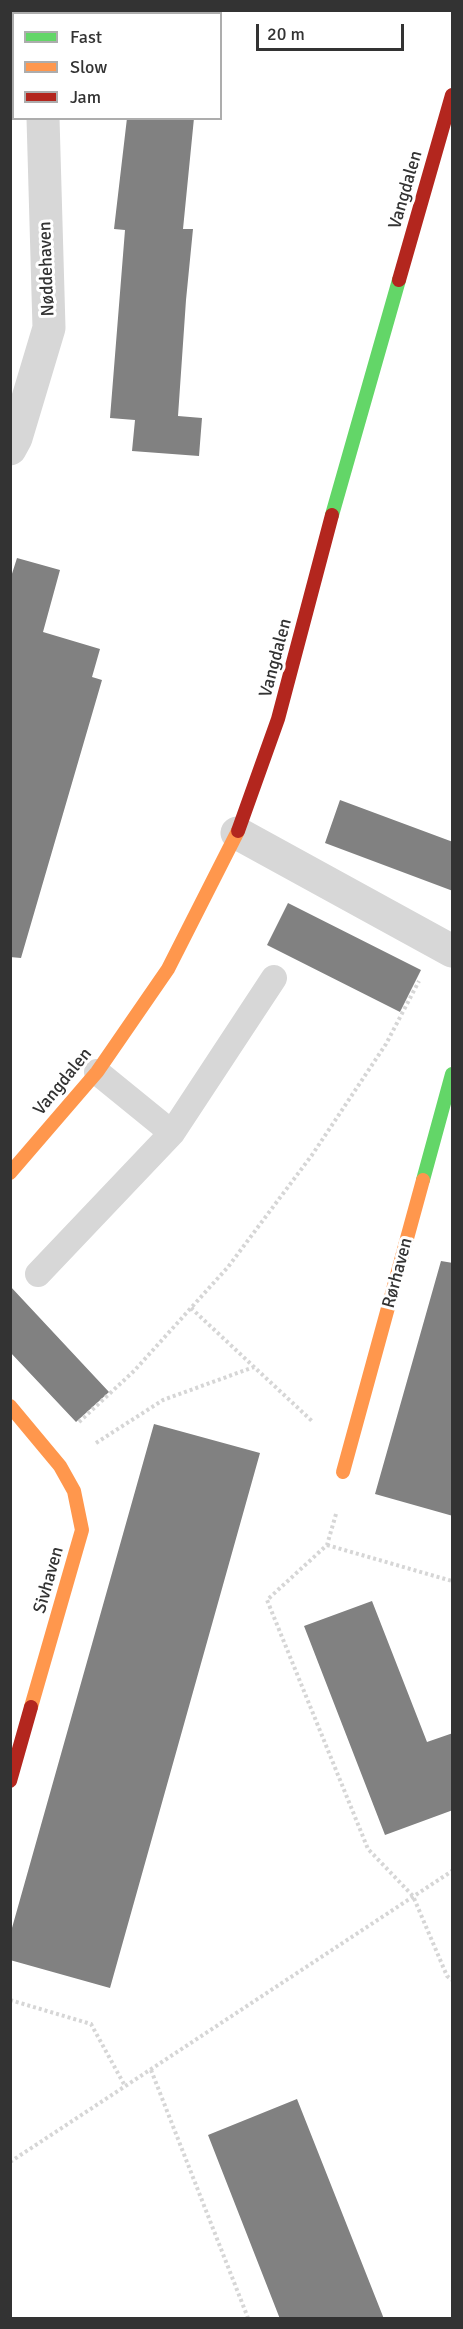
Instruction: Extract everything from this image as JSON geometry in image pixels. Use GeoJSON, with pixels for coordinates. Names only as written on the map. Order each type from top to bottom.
{"type":"FeatureCollection","features":[{"type":"Feature","properties":{"kind":"street","name":"Vangdalen"},"geometry":{"type":"LineString","coordinates":[[10,1173],[97,1072],[168,969],[237,833],[278,719],[335,505],[444,154],[453,95]]}},
{"type":"Feature","properties":{"kind":"street","name":"Nøddehaven"},"geometry":{"type":"LineString","coordinates":[[10,449],[16,438],[49,328],[43,120]]}},
{"type":"Feature","properties":{"kind":"street"},"geometry":{"type":"LineString","coordinates":[[237,833],[446,947]]}},
{"type":"Feature","properties":{"kind":"street","name":"Rørhaven"},"geometry":{"type":"LineString","coordinates":[[343,1472],[453,1074]]}},
{"type":"Feature","properties":{"kind":"street","name":"Sivhaven"},"geometry":{"type":"LineString","coordinates":[[10,1406],[60,1466],[74,1491],[82,1530],[10,1781]]}},
{"type":"Feature","properties":{"kind":"lane"},"geometry":{"type":"LineString","coordinates":[[38,1274],[172,1133],[274,978]]}},
{"type":"Feature","properties":{"kind":"lane"},"geometry":{"type":"LineString","coordinates":[[97,1072],[172,1133]]}},
{"type":"Feature","properties":{"kind":"path"},"geometry":{"type":"LineString","coordinates":[[48,1451],[134,1371],[228,1267],[312,1155],[386,1044],[446,947]]}},
{"type":"Feature","properties":{"kind":"path"},"geometry":{"type":"LineString","coordinates":[[191,1308],[317,1425],[353,1435]]}},
{"type":"Feature","properties":{"kind":"path"},"geometry":{"type":"LineString","coordinates":[[60,1466],[163,1400],[254,1367]]}},
{"type":"Feature","properties":{"kind":"path"},"geometry":{"type":"LineString","coordinates":[[343,1472],[343,1489],[327,1545],[267,1600],[368,1848],[413,1896],[447,1976],[453,1980]]}},
{"type":"Feature","properties":{"kind":"path"},"geometry":{"type":"LineString","coordinates":[[327,1545],[453,1581]]}},
{"type":"Feature","properties":{"kind":"path"},"geometry":{"type":"LineString","coordinates":[[10,2162],[453,1871]]}},
{"type":"Feature","properties":{"kind":"path"},"geometry":{"type":"LineString","coordinates":[[10,2000],[91,2024],[125,2086]]}},
{"type":"Feature","properties":{"kind":"path"},"geometry":{"type":"LineString","coordinates":[[151,2070],[248,2319]]}},
{"type":"Feature","properties":{"kind":"building"},"geometry":{"type":"Polygon","coordinates":[[[127,120],[194,120],[183,229],[193,229],[178,416],[202,418],[199,456],[132,451],[135,420],[110,418],[125,230],[114,229],[127,120]]]}},
{"type":"Feature","properties":{"kind":"building"},"geometry":{"type":"Polygon","coordinates":[[[17,558],[60,570],[43,632],[100,649],[92,677],[102,680],[21,958],[10,957],[10,580],[17,558]]]}},
{"type":"Feature","properties":{"kind":"building"},"geometry":{"type":"Polygon","coordinates":[[[340,800],[453,842],[453,891],[325,843],[340,800]]]}},
{"type":"Feature","properties":{"kind":"building"},"geometry":{"type":"Polygon","coordinates":[[[288,903],[421,970],[400,1012],[267,945],[288,903]]]}},
{"type":"Feature","properties":{"kind":"building"},"geometry":{"type":"Polygon","coordinates":[[[441,1261],[453,1263],[453,1516],[375,1494],[441,1261]]]}},
{"type":"Feature","properties":{"kind":"building"},"geometry":{"type":"Polygon","coordinates":[[[10,1286],[109,1392],[76,1422],[10,1352],[10,1286]]]}},
{"type":"Feature","properties":{"kind":"building"},"geometry":{"type":"Polygon","coordinates":[[[154,1424],[260,1453],[110,1988],[10,1960],[10,1935],[154,1424]]]}},
{"type":"Feature","properties":{"kind":"building"},"geometry":{"type":"Polygon","coordinates":[[[372,1601],[427,1742],[453,1733],[453,1810],[385,1835],[304,1626],[372,1601]]]}},
{"type":"Feature","properties":{"kind":"building"},"geometry":{"type":"Polygon","coordinates":[[[297,2099],[384,2319],[280,2319],[208,2135],[297,2099]]]}},
{"type":"Feature","properties":{"kind":"traffic: fast"},"geometry":{"type":"LineString","coordinates":[[332,515],[399,280]]}},
{"type":"Feature","properties":{"kind":"traffic: fast"},"geometry":{"type":"LineString","coordinates":[[423,1180],[452,1074]]}},
{"type":"Feature","properties":{"kind":"traffic: slow"},"geometry":{"type":"LineString","coordinates":[[10,1173],[97,1072],[168,969],[238,831]]}},
{"type":"Feature","properties":{"kind":"traffic: slow"},"geometry":{"type":"LineString","coordinates":[[343,1472],[423,1180]]}},
{"type":"Feature","properties":{"kind":"traffic: slow"},"geometry":{"type":"LineString","coordinates":[[10,1406],[60,1466],[74,1491],[82,1530],[31,1707]]}},
{"type":"Feature","properties":{"kind":"traffic: jam"},"geometry":{"type":"LineString","coordinates":[[399,280],[452,95]]}},
{"type":"Feature","properties":{"kind":"traffic: jam"},"geometry":{"type":"LineString","coordinates":[[238,831],[278,719],[332,515]]}},
{"type":"Feature","properties":{"kind":"traffic: jam"},"geometry":{"type":"LineString","coordinates":[[10,1781],[31,1707]]}}]}
